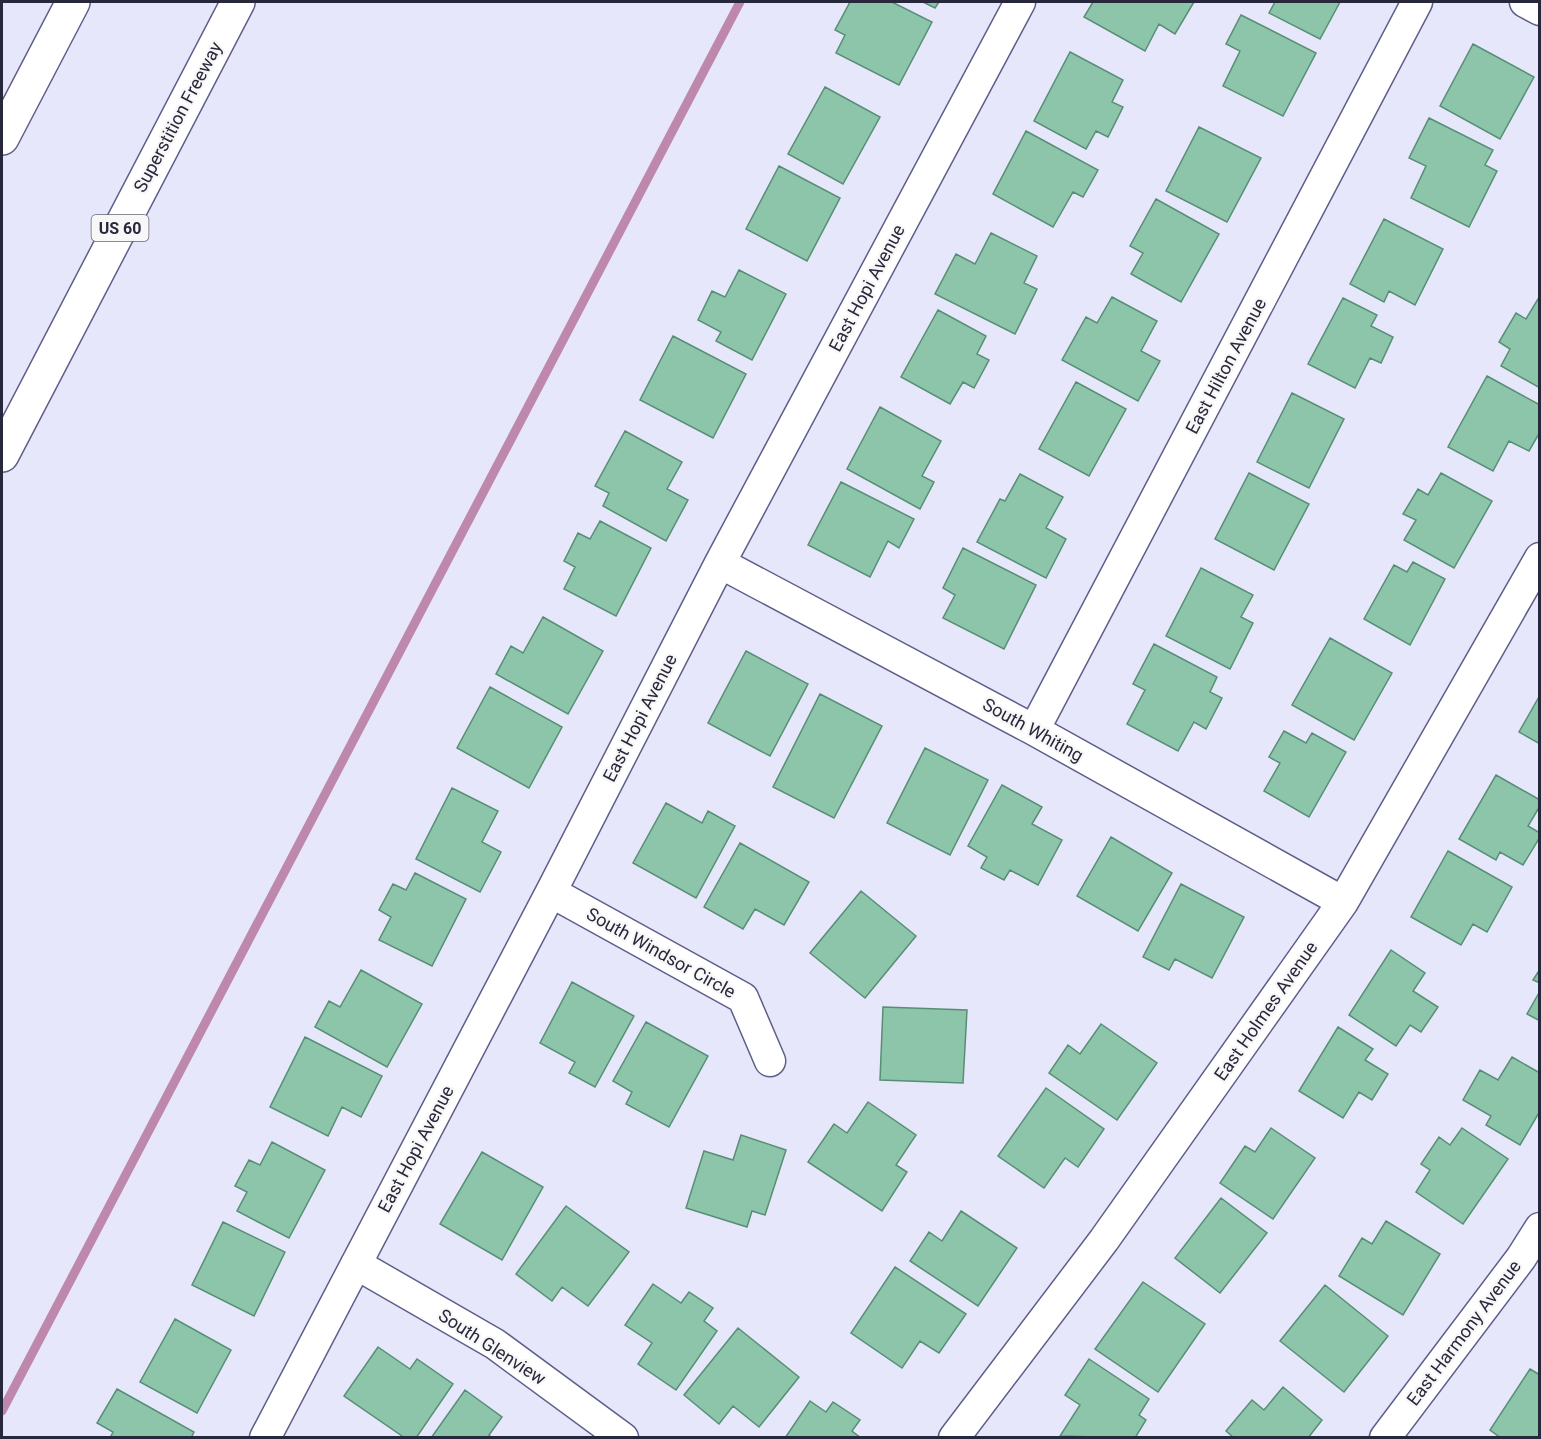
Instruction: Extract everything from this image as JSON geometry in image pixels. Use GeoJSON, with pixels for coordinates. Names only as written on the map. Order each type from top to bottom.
{"type":"FeatureCollection","features":[{"type":"Feature","properties":{"kind":"highway"},"geometry":{"type":"LineString","coordinates":[[2,138],[73,2]]}},
{"type":"Feature","properties":{"kind":"highway","name":"Superstition Freeway"},"geometry":{"type":"LineString","coordinates":[[2,455],[238,2]]}},
{"type":"Feature","properties":{"kind":"street","name":"East Hopi Avenue"},"geometry":{"type":"LineString","coordinates":[[265,1437],[551,892],[720,562],[1020,2]]}},
{"type":"Feature","properties":{"kind":"street","name":"East Hilton Avenue"},"geometry":{"type":"LineString","coordinates":[[1035,730],[1417,2]]}},
{"type":"Feature","properties":{"kind":"street"},"geometry":{"type":"LineString","coordinates":[[1525,2],[1539,10]]}},
{"type":"Feature","properties":{"kind":"street","name":"East Holmes Avenue"},"geometry":{"type":"LineString","coordinates":[[954,1437],[1104,1240],[1343,902],[1539,558]]}},
{"type":"Feature","properties":{"kind":"street","name":"South Whiting"},"geometry":{"type":"LineString","coordinates":[[720,562],[1035,730],[1343,902]]}},
{"type":"Feature","properties":{"kind":"street","name":"South Windsor Circle"},"geometry":{"type":"LineString","coordinates":[[551,892],[743,998],[770,1061]]}},
{"type":"Feature","properties":{"kind":"street","name":"East Harmony Avenue"},"geometry":{"type":"LineString","coordinates":[[1385,1437],[1521,1258],[1539,1228]]}},
{"type":"Feature","properties":{"kind":"street","name":"South Glenview"},"geometry":{"type":"LineString","coordinates":[[356,1264],[495,1344],[623,1437]]}},
{"type":"Feature","properties":{"kind":"building"},"geometry":{"type":"Polygon","coordinates":[[[850,2],[892,2],[932,22],[899,85],[836,53],[845,35],[835,30],[850,2]]]}},
{"type":"Feature","properties":{"kind":"building"},"geometry":{"type":"Polygon","coordinates":[[[923,2],[939,2],[935,8],[923,2]]]}},
{"type":"Feature","properties":{"kind":"building"},"geometry":{"type":"Polygon","coordinates":[[[1093,2],[1194,2],[1175,34],[1159,24],[1145,51],[1084,17],[1093,2]]]}},
{"type":"Feature","properties":{"kind":"building"},"geometry":{"type":"Polygon","coordinates":[[[1275,2],[1340,2],[1320,39],[1269,13],[1275,2]]]}},
{"type":"Feature","properties":{"kind":"building"},"geometry":{"type":"Polygon","coordinates":[[[1241,15],[1316,53],[1283,116],[1223,86],[1240,51],[1226,44],[1241,15]]]}},
{"type":"Feature","properties":{"kind":"building"},"geometry":{"type":"Polygon","coordinates":[[[1473,44],[1534,77],[1500,139],[1440,106],[1473,44]]]}},
{"type":"Feature","properties":{"kind":"building"},"geometry":{"type":"Polygon","coordinates":[[[1070,52],[1123,80],[1112,102],[1123,107],[1108,137],[1096,131],[1086,149],[1034,121],[1070,52]]]}},
{"type":"Feature","properties":{"kind":"building"},"geometry":{"type":"Polygon","coordinates":[[[825,87],[880,117],[843,184],[788,154],[825,87]]]}},
{"type":"Feature","properties":{"kind":"building"},"geometry":{"type":"Polygon","coordinates":[[[1429,118],[1493,150],[1485,165],[1497,171],[1469,227],[1411,198],[1426,166],[1409,158],[1429,118]]]}},
{"type":"Feature","properties":{"kind":"building"},"geometry":{"type":"Polygon","coordinates":[[[1199,127],[1261,158],[1227,222],[1166,191],[1199,127]]]}},
{"type":"Feature","properties":{"kind":"building"},"geometry":{"type":"Polygon","coordinates":[[[1026,131],[1098,170],[1083,197],[1073,192],[1053,227],[993,194],[1026,131]]]}},
{"type":"Feature","properties":{"kind":"building"},"geometry":{"type":"Polygon","coordinates":[[[779,166],[840,198],[807,261],[746,229],[779,166]]]}},
{"type":"Feature","properties":{"kind":"building"},"geometry":{"type":"Polygon","coordinates":[[[1156,199],[1219,234],[1181,302],[1131,274],[1143,253],[1130,246],[1156,199]]]}},
{"type":"Feature","properties":{"kind":"building"},"geometry":{"type":"Polygon","coordinates":[[[1384,219],[1443,249],[1415,305],[1389,291],[1384,302],[1350,284],[1384,219]]]}},
{"type":"Feature","properties":{"kind":"building"},"geometry":{"type":"Polygon","coordinates":[[[991,233],[1037,256],[1024,283],[1037,289],[1015,334],[935,294],[956,254],[975,264],[991,233]]]}},
{"type":"Feature","properties":{"kind":"building"},"geometry":{"type":"Polygon","coordinates":[[[739,270],[786,294],[752,360],[716,341],[721,332],[698,320],[712,291],[725,297],[739,270]]]}},
{"type":"Feature","properties":{"kind":"building"},"geometry":{"type":"Polygon","coordinates":[[[1112,297],[1157,321],[1141,351],[1160,361],[1138,401],[1062,360],[1086,317],[1097,323],[1112,297]]]}},
{"type":"Feature","properties":{"kind":"building"},"geometry":{"type":"Polygon","coordinates":[[[1343,298],[1377,315],[1371,326],[1393,337],[1381,363],[1370,358],[1355,388],[1308,364],[1343,298]]]}},
{"type":"Feature","properties":{"kind":"building"},"geometry":{"type":"Polygon","coordinates":[[[1538,299],[1540,300],[1540,388],[1501,366],[1510,349],[1499,342],[1516,313],[1526,319],[1538,299]]]}},
{"type":"Feature","properties":{"kind":"building"},"geometry":{"type":"Polygon","coordinates":[[[938,310],[986,336],[977,354],[989,360],[974,388],[963,382],[950,404],[901,377],[938,310]]]}},
{"type":"Feature","properties":{"kind":"building"},"geometry":{"type":"Polygon","coordinates":[[[673,336],[746,374],[713,438],[640,400],[673,336]]]}},
{"type":"Feature","properties":{"kind":"building"},"geometry":{"type":"Polygon","coordinates":[[[1487,376],[1540,405],[1540,432],[1529,451],[1509,441],[1493,471],[1448,447],[1487,376]]]}},
{"type":"Feature","properties":{"kind":"building"},"geometry":{"type":"Polygon","coordinates":[[[1076,382],[1126,409],[1089,476],[1039,449],[1076,382]]]}},
{"type":"Feature","properties":{"kind":"building"},"geometry":{"type":"Polygon","coordinates":[[[1292,393],[1344,419],[1309,488],[1257,462],[1292,393]]]}},
{"type":"Feature","properties":{"kind":"building"},"geometry":{"type":"Polygon","coordinates":[[[880,407],[941,441],[922,476],[934,482],[920,509],[847,469],[880,407]]]}},
{"type":"Feature","properties":{"kind":"building"},"geometry":{"type":"Polygon","coordinates":[[[625,431],[682,462],[667,489],[688,500],[666,541],[603,506],[609,493],[595,486],[625,431]]]}},
{"type":"Feature","properties":{"kind":"building"},"geometry":{"type":"Polygon","coordinates":[[[1249,473],[1309,504],[1274,570],[1215,539],[1249,473]]]}},
{"type":"Feature","properties":{"kind":"building"},"geometry":{"type":"Polygon","coordinates":[[[1441,473],[1492,501],[1454,568],[1404,540],[1416,520],[1403,514],[1418,489],[1428,495],[1441,473]]]}},
{"type":"Feature","properties":{"kind":"building"},"geometry":{"type":"Polygon","coordinates":[[[1020,474],[1063,497],[1046,528],[1066,539],[1046,578],[977,542],[1000,499],[1005,501],[1020,474]]]}},
{"type":"Feature","properties":{"kind":"building"},"geometry":{"type":"Polygon","coordinates":[[[841,482],[914,519],[899,548],[888,541],[870,577],[808,545],[841,482]]]}},
{"type":"Feature","properties":{"kind":"building"},"geometry":{"type":"Polygon","coordinates":[[[600,521],[651,548],[616,616],[564,589],[575,567],[564,561],[578,533],[590,539],[600,521]]]}},
{"type":"Feature","properties":{"kind":"building"},"geometry":{"type":"Polygon","coordinates":[[[963,548],[1036,585],[1004,649],[943,618],[955,595],[943,588],[963,548]]]}},
{"type":"Feature","properties":{"kind":"building"},"geometry":{"type":"Polygon","coordinates":[[[1413,562],[1445,579],[1410,645],[1364,619],[1394,565],[1407,572],[1413,562]]]}},
{"type":"Feature","properties":{"kind":"building"},"geometry":{"type":"Polygon","coordinates":[[[1201,568],[1253,595],[1241,617],[1253,623],[1230,669],[1166,636],[1201,568]]]}},
{"type":"Feature","properties":{"kind":"building"},"geometry":{"type":"Polygon","coordinates":[[[543,617],[603,651],[568,714],[496,674],[511,646],[523,653],[543,617]]]}},
{"type":"Feature","properties":{"kind":"building"},"geometry":{"type":"Polygon","coordinates":[[[1330,638],[1392,673],[1354,740],[1292,705],[1330,638]]]}},
{"type":"Feature","properties":{"kind":"building"},"geometry":{"type":"Polygon","coordinates":[[[1154,644],[1217,677],[1210,692],[1222,698],[1206,729],[1194,722],[1178,751],[1127,724],[1145,690],[1133,684],[1154,644]]]}},
{"type":"Feature","properties":{"kind":"building"},"geometry":{"type":"Polygon","coordinates":[[[746,651],[808,684],[770,756],[708,723],[746,651]]]}},
{"type":"Feature","properties":{"kind":"building"},"geometry":{"type":"Polygon","coordinates":[[[490,687],[562,727],[529,788],[457,748],[490,687]]]}},
{"type":"Feature","properties":{"kind":"building"},"geometry":{"type":"Polygon","coordinates":[[[820,694],[882,726],[834,818],[773,787],[820,694]]]}},
{"type":"Feature","properties":{"kind":"building"},"geometry":{"type":"Polygon","coordinates":[[[1540,695],[1540,744],[1519,732],[1540,695]]]}},
{"type":"Feature","properties":{"kind":"building"},"geometry":{"type":"Polygon","coordinates":[[[1284,731],[1306,743],[1312,733],[1346,752],[1309,817],[1264,791],[1280,763],[1269,757],[1284,731]]]}},
{"type":"Feature","properties":{"kind":"building"},"geometry":{"type":"Polygon","coordinates":[[[925,748],[988,780],[950,855],[887,823],[925,748]]]}},
{"type":"Feature","properties":{"kind":"building"},"geometry":{"type":"Polygon","coordinates":[[[1496,775],[1540,800],[1540,806],[1528,826],[1540,833],[1540,837],[1523,865],[1500,852],[1496,860],[1459,839],[1496,775]]]}},
{"type":"Feature","properties":{"kind":"building"},"geometry":{"type":"Polygon","coordinates":[[[1002,785],[1042,807],[1032,824],[1062,840],[1038,885],[1010,870],[1004,880],[981,868],[987,857],[968,846],[1002,785]]]}},
{"type":"Feature","properties":{"kind":"building"},"geometry":{"type":"Polygon","coordinates":[[[452,788],[498,811],[482,842],[501,852],[480,892],[416,859],[452,788]]]}},
{"type":"Feature","properties":{"kind":"building"},"geometry":{"type":"Polygon","coordinates":[[[666,803],[702,823],[708,811],[735,826],[696,898],[633,863],[666,803]]]}},
{"type":"Feature","properties":{"kind":"building"},"geometry":{"type":"Polygon","coordinates":[[[1111,837],[1172,873],[1138,931],[1077,896],[1111,837]]]}},
{"type":"Feature","properties":{"kind":"building"},"geometry":{"type":"Polygon","coordinates":[[[740,843],[809,882],[784,925],[755,909],[743,929],[704,907],[740,843]]]}},
{"type":"Feature","properties":{"kind":"building"},"geometry":{"type":"Polygon","coordinates":[[[1448,851],[1512,887],[1487,932],[1473,924],[1461,945],[1411,917],[1448,851]]]}},
{"type":"Feature","properties":{"kind":"building"},"geometry":{"type":"Polygon","coordinates":[[[415,873],[466,899],[432,966],[379,940],[391,917],[379,910],[393,884],[406,890],[415,873]]]}},
{"type":"Feature","properties":{"kind":"building"},"geometry":{"type":"Polygon","coordinates":[[[1181,884],[1244,917],[1212,978],[1175,959],[1169,970],[1143,957],[1181,884]]]}},
{"type":"Feature","properties":{"kind":"building"},"geometry":{"type":"Polygon","coordinates":[[[861,891],[916,936],[865,998],[810,953],[861,891]]]}},
{"type":"Feature","properties":{"kind":"building"},"geometry":{"type":"Polygon","coordinates":[[[1391,950],[1425,973],[1413,991],[1438,1007],[1421,1032],[1410,1025],[1396,1046],[1349,1015],[1391,950]]]}},
{"type":"Feature","properties":{"kind":"building"},"geometry":{"type":"Polygon","coordinates":[[[1540,969],[1540,983],[1533,980],[1540,969]]]}},
{"type":"Feature","properties":{"kind":"building"},"geometry":{"type":"Polygon","coordinates":[[[361,970],[422,1004],[387,1067],[315,1027],[329,1001],[340,1007],[361,970]]]}},
{"type":"Feature","properties":{"kind":"building"},"geometry":{"type":"Polygon","coordinates":[[[572,982],[634,1016],[595,1087],[569,1073],[575,1062],[540,1043],[572,982]]]}},
{"type":"Feature","properties":{"kind":"building"},"geometry":{"type":"Polygon","coordinates":[[[1540,991],[1540,1021],[1527,1014],[1540,991]]]}},
{"type":"Feature","properties":{"kind":"building"},"geometry":{"type":"Polygon","coordinates":[[[883,1007],[967,1010],[963,1083],[880,1080],[883,1007]]]}},
{"type":"Feature","properties":{"kind":"building"},"geometry":{"type":"Polygon","coordinates":[[[646,1022],[708,1056],[669,1127],[626,1104],[632,1092],[613,1081],[646,1022]]]}},
{"type":"Feature","properties":{"kind":"building"},"geometry":{"type":"Polygon","coordinates":[[[1101,1024],[1157,1063],[1117,1120],[1049,1073],[1068,1045],[1080,1054],[1101,1024]]]}},
{"type":"Feature","properties":{"kind":"building"},"geometry":{"type":"Polygon","coordinates":[[[1338,1027],[1373,1049],[1365,1060],[1388,1074],[1372,1100],[1359,1092],[1343,1118],[1299,1091],[1338,1027]]]}},
{"type":"Feature","properties":{"kind":"building"},"geometry":{"type":"Polygon","coordinates":[[[305,1037],[382,1076],[361,1117],[342,1107],[328,1136],[270,1107],[305,1037]]]}},
{"type":"Feature","properties":{"kind":"building"},"geometry":{"type":"Polygon","coordinates":[[[1512,1057],[1540,1073],[1540,1111],[1520,1145],[1486,1125],[1491,1116],[1463,1100],[1480,1070],[1498,1080],[1512,1057]]]}},
{"type":"Feature","properties":{"kind":"building"},"geometry":{"type":"Polygon","coordinates":[[[1046,1088],[1104,1129],[1078,1167],[1065,1158],[1044,1188],[998,1156],[1046,1088]]]}},
{"type":"Feature","properties":{"kind":"building"},"geometry":{"type":"Polygon","coordinates":[[[868,1102],[916,1135],[896,1165],[907,1172],[882,1211],[808,1162],[834,1124],[847,1133],[868,1102]]]}},
{"type":"Feature","properties":{"kind":"building"},"geometry":{"type":"Polygon","coordinates":[[[1271,1128],[1315,1158],[1273,1219],[1220,1183],[1245,1146],[1255,1152],[1271,1128]]]}},
{"type":"Feature","properties":{"kind":"building"},"geometry":{"type":"Polygon","coordinates":[[[1462,1128],[1508,1159],[1463,1224],[1416,1192],[1430,1170],[1421,1164],[1439,1137],[1450,1145],[1462,1128]]]}},
{"type":"Feature","properties":{"kind":"building"},"geometry":{"type":"Polygon","coordinates":[[[741,1135],[786,1150],[765,1215],[752,1211],[747,1227],[686,1208],[704,1151],[733,1160],[741,1135]]]}},
{"type":"Feature","properties":{"kind":"building"},"geometry":{"type":"Polygon","coordinates":[[[272,1142],[325,1170],[289,1238],[237,1211],[247,1192],[235,1186],[249,1160],[260,1165],[272,1142]]]}},
{"type":"Feature","properties":{"kind":"building"},"geometry":{"type":"Polygon","coordinates":[[[482,1152],[543,1187],[502,1260],[440,1224],[482,1152]]]}},
{"type":"Feature","properties":{"kind":"building"},"geometry":{"type":"Polygon","coordinates":[[[1221,1198],[1267,1233],[1220,1293],[1175,1258],[1221,1198]]]}},
{"type":"Feature","properties":{"kind":"building"},"geometry":{"type":"Polygon","coordinates":[[[566,1206],[629,1252],[588,1306],[562,1287],[552,1301],[516,1274],[566,1206]]]}},
{"type":"Feature","properties":{"kind":"building"},"geometry":{"type":"Polygon","coordinates":[[[961,1211],[1017,1248],[978,1306],[910,1261],[929,1232],[942,1241],[961,1211]]]}},
{"type":"Feature","properties":{"kind":"building"},"geometry":{"type":"Polygon","coordinates":[[[1386,1221],[1440,1254],[1403,1315],[1339,1276],[1362,1238],[1372,1244],[1386,1221]]]}},
{"type":"Feature","properties":{"kind":"building"},"geometry":{"type":"Polygon","coordinates":[[[223,1222],[285,1252],[254,1316],[192,1285],[223,1222]]]}},
{"type":"Feature","properties":{"kind":"building"},"geometry":{"type":"Polygon","coordinates":[[[895,1267],[966,1314],[939,1353],[920,1341],[902,1368],[851,1333],[895,1267]]]}},
{"type":"Feature","properties":{"kind":"building"},"geometry":{"type":"Polygon","coordinates":[[[1143,1282],[1205,1324],[1158,1392],[1095,1349],[1143,1282]]]}},
{"type":"Feature","properties":{"kind":"building"},"geometry":{"type":"Polygon","coordinates":[[[653,1284],[681,1303],[689,1292],[713,1308],[704,1321],[717,1331],[676,1390],[638,1364],[652,1343],[625,1325],[653,1284]]]}},
{"type":"Feature","properties":{"kind":"building"},"geometry":{"type":"Polygon","coordinates":[[[1325,1285],[1388,1336],[1344,1392],[1280,1341],[1325,1285]]]}},
{"type":"Feature","properties":{"kind":"building"},"geometry":{"type":"Polygon","coordinates":[[[175,1319],[231,1350],[197,1413],[140,1382],[175,1319]]]}},
{"type":"Feature","properties":{"kind":"building"},"geometry":{"type":"Polygon","coordinates":[[[738,1328],[799,1377],[759,1427],[733,1406],[719,1424],[684,1395],[738,1328]]]}},
{"type":"Feature","properties":{"kind":"building"},"geometry":{"type":"Polygon","coordinates":[[[378,1347],[410,1369],[417,1359],[453,1384],[416,1438],[405,1438],[344,1396],[378,1347]]]}},
{"type":"Feature","properties":{"kind":"building"},"geometry":{"type":"Polygon","coordinates":[[[1089,1359],[1149,1399],[1139,1415],[1146,1420],[1135,1438],[1060,1436],[1080,1405],[1065,1395],[1089,1359]]]}},
{"type":"Feature","properties":{"kind":"building"},"geometry":{"type":"Polygon","coordinates":[[[1530,1369],[1540,1375],[1540,1438],[1501,1438],[1490,1430],[1530,1369]]]}},
{"type":"Feature","properties":{"kind":"building"},"geometry":{"type":"Polygon","coordinates":[[[1283,1387],[1322,1420],[1308,1438],[1234,1438],[1226,1431],[1252,1400],[1264,1410],[1283,1387]]]}},
{"type":"Feature","properties":{"kind":"building"},"geometry":{"type":"Polygon","coordinates":[[[117,1389],[194,1432],[191,1438],[110,1438],[113,1432],[97,1423],[117,1389]]]}},
{"type":"Feature","properties":{"kind":"building"},"geometry":{"type":"Polygon","coordinates":[[[465,1390],[502,1417],[489,1435],[492,1438],[431,1438],[465,1390]]]}},
{"type":"Feature","properties":{"kind":"building"},"geometry":{"type":"Polygon","coordinates":[[[810,1401],[826,1412],[833,1402],[860,1420],[852,1431],[861,1438],[785,1438],[810,1401]]]}},
{"type":"Feature","properties":{"kind":"waterway"},"geometry":{"type":"LineString","coordinates":[[2,1411],[740,2]]}}]}
